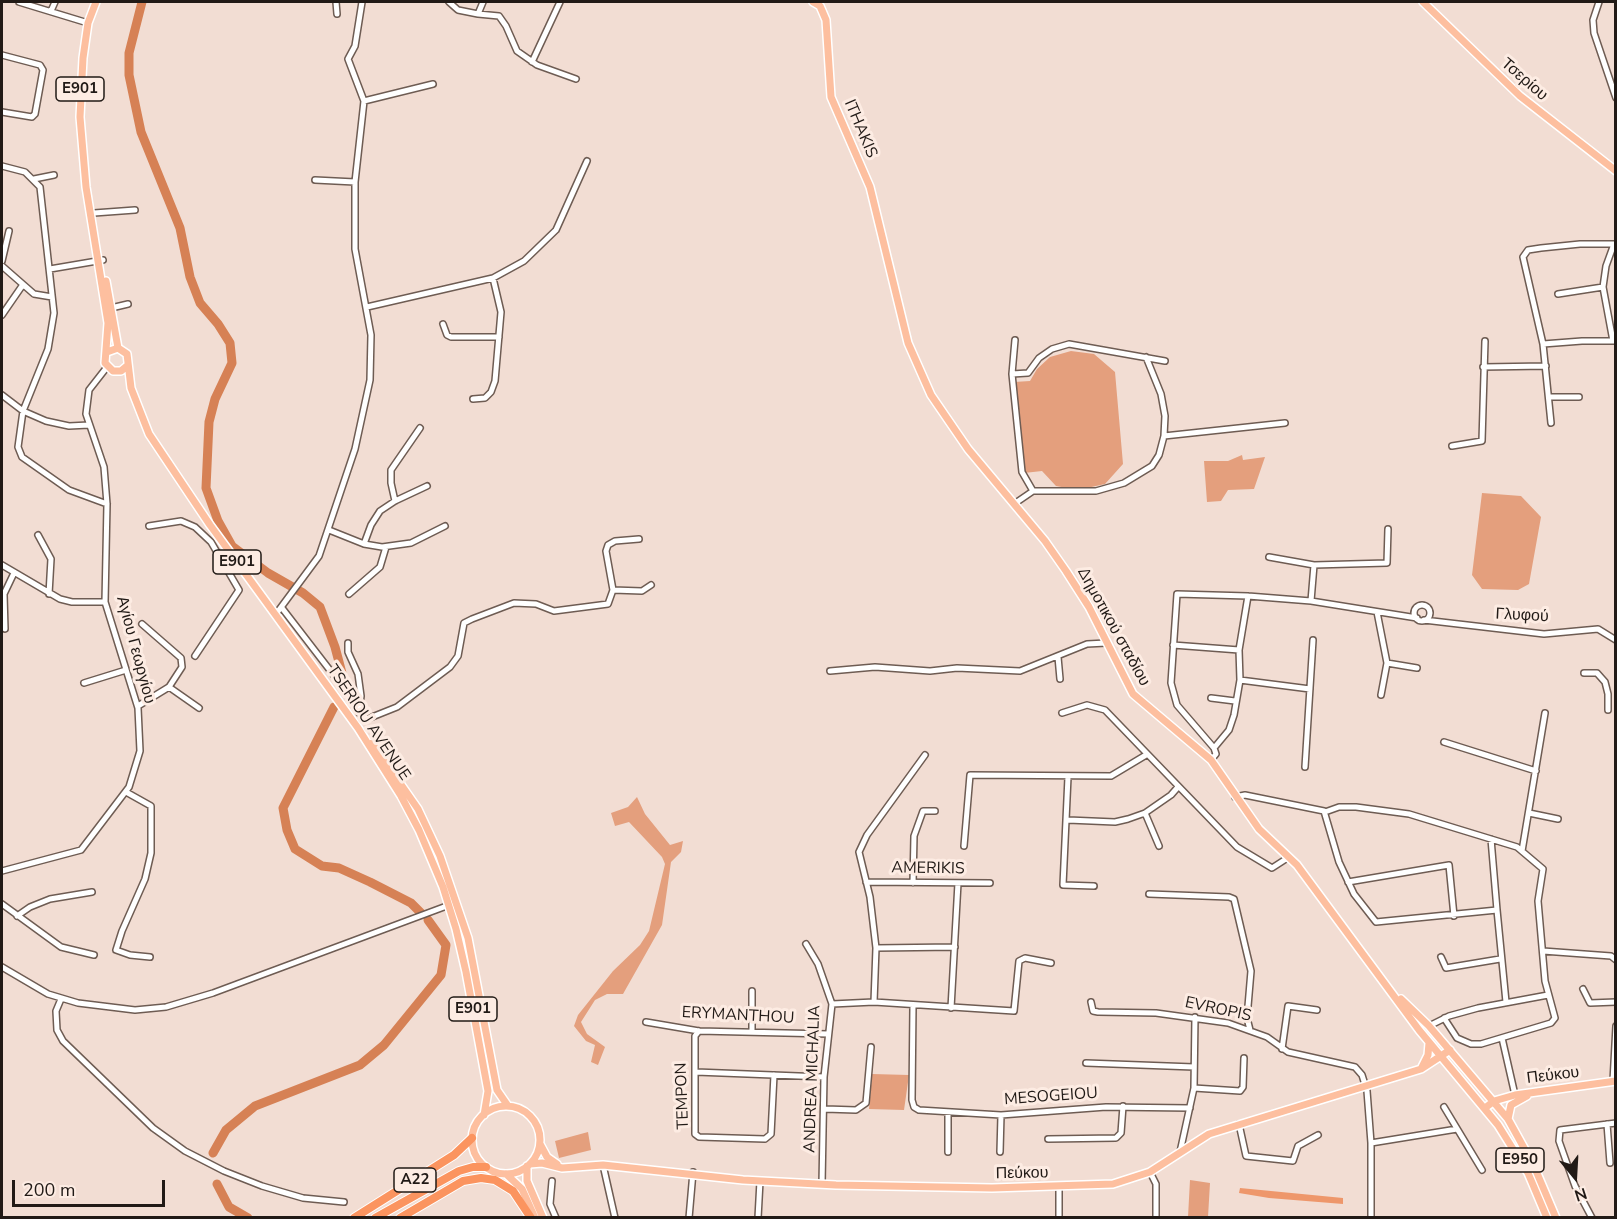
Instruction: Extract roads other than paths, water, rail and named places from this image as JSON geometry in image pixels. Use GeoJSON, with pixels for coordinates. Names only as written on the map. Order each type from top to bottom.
{"type":"FeatureCollection","features":[{"type":"Feature","properties":{"kind":"highway","name":"A22"},"geometry":{"type":"LineString","coordinates":[[354,1218],[454,1155],[472,1138]]}},
{"type":"Feature","properties":{"kind":"highway","name":"A22"},"geometry":{"type":"LineString","coordinates":[[375,1218],[459,1171],[473,1167],[486,1167]]}},
{"type":"Feature","properties":{"kind":"highway"},"geometry":{"type":"LineString","coordinates":[[400,1218],[463,1181],[481,1178],[495,1180],[513,1191],[533,1218]]}},
{"type":"Feature","properties":{"kind":"main road","name":"E901"},"geometry":{"type":"LineString","coordinates":[[96,2],[88,23],[79,101],[86,178],[100,260],[118,348],[127,354],[127,366]]}},
{"type":"Feature","properties":{"kind":"main road","name":"ITHAKIS"},"geometry":{"type":"LineString","coordinates":[[813,2],[820,6],[826,20],[831,97],[870,187],[881,235]]}},
{"type":"Feature","properties":{"kind":"main road","name":"Τσερίου"},"geometry":{"type":"LineString","coordinates":[[1423,2],[1520,96],[1616,171]]}},
{"type":"Feature","properties":{"kind":"main road","name":"E901"},"geometry":{"type":"LineString","coordinates":[[86,178],[94,213],[108,323],[105,359],[107,367],[117,372]]}},
{"type":"Feature","properties":{"kind":"main road","name":"Δημοτικού σταδίου"},"geometry":{"type":"LineString","coordinates":[[881,235],[908,343],[931,395],[968,449],[1066,571],[1089,607],[1133,694],[1211,760],[1259,829],[1289,857],[1391,989]]}},
{"type":"Feature","properties":{"kind":"main road"},"geometry":{"type":"LineString","coordinates":[[107,352],[118,348]]}},
{"type":"Feature","properties":{"kind":"main road"},"geometry":{"type":"LineString","coordinates":[[117,372],[127,366]]}},
{"type":"Feature","properties":{"kind":"main road","name":"TSERIOU AVENUE"},"geometry":{"type":"LineString","coordinates":[[127,366],[131,388],[149,434],[224,544],[356,725],[401,796],[419,830],[449,905],[466,972],[488,1091],[484,1115]]}},
{"type":"Feature","properties":{"kind":"main road","name":"TSERIOU AVENUE"},"geometry":{"type":"LineString","coordinates":[[117,372],[131,388]]}},
{"type":"Feature","properties":{"kind":"main road","name":"E901"},"geometry":{"type":"LineString","coordinates":[[356,725],[399,780],[428,829],[457,902],[475,969],[496,1090],[508,1106]]}},
{"type":"Feature","properties":{"kind":"main road"},"geometry":{"type":"LineString","coordinates":[[1391,989],[1429,1026],[1494,1101],[1485,1108],[1440,1057],[1391,989]]}},
{"type":"Feature","properties":{"kind":"main road"},"geometry":{"type":"LineString","coordinates":[[1421,1069],[1427,1060],[1429,1042]]}},
{"type":"Feature","properties":{"kind":"main road","name":"Πεύκου"},"geometry":{"type":"LineString","coordinates":[[528,1166],[542,1163],[568,1168],[603,1164],[760,1181],[944,1188],[1113,1184],[1150,1172],[1209,1134],[1365,1084],[1421,1069],[1450,1050]]}},
{"type":"Feature","properties":{"kind":"main road"},"geometry":{"type":"LineString","coordinates":[[1421,1069],[1440,1066],[1455,1074]]}},
{"type":"Feature","properties":{"kind":"main road","name":"Πεύκου"},"geometry":{"type":"LineString","coordinates":[[1494,1101],[1515,1095],[1535,1094],[1614,1081]]}},
{"type":"Feature","properties":{"kind":"main road"},"geometry":{"type":"LineString","coordinates":[[1508,1119],[1511,1105],[1516,1100],[1535,1094]]}},
{"type":"Feature","properties":{"kind":"main road","name":"E950"},"geometry":{"type":"LineString","coordinates":[[1494,1101],[1508,1119],[1534,1166],[1556,1218]]}},
{"type":"Feature","properties":{"kind":"main road"},"geometry":{"type":"LineString","coordinates":[[533,1218],[522,1189],[506,1174],[486,1167],[478,1159],[472,1138],[475,1127],[484,1115],[498,1107],[508,1106],[528,1113],[535,1121],[540,1144],[550,1159],[568,1168]]}},
{"type":"Feature","properties":{"kind":"main road","name":"E950"},"geometry":{"type":"LineString","coordinates":[[1485,1108],[1522,1163],[1547,1218]]}},
{"type":"Feature","properties":{"kind":"main road"},"geometry":{"type":"LineString","coordinates":[[540,1144],[528,1166],[527,1181],[543,1218]]}},
{"type":"Feature","properties":{"kind":"main road"},"geometry":{"type":"LineString","coordinates":[[506,1174],[520,1171],[528,1166]]}},
{"type":"Feature","properties":{"kind":"street"},"geometry":{"type":"LineString","coordinates":[[19,2],[88,23]]}},
{"type":"Feature","properties":{"kind":"street"},"geometry":{"type":"LineString","coordinates":[[51,11],[55,2]]}},
{"type":"Feature","properties":{"kind":"street"},"geometry":{"type":"LineString","coordinates":[[336,2],[337,14]]}},
{"type":"Feature","properties":{"kind":"street"},"geometry":{"type":"LineString","coordinates":[[276,614],[302,582],[319,556],[355,449],[370,380],[372,354],[367,307],[355,249],[355,182],[364,101],[348,59],[355,46],[362,2]]}},
{"type":"Feature","properties":{"kind":"street"},"geometry":{"type":"LineString","coordinates":[[449,2],[458,10],[499,16],[517,51],[532,62],[576,79]]}},
{"type":"Feature","properties":{"kind":"street"},"geometry":{"type":"LineString","coordinates":[[478,14],[483,2]]}},
{"type":"Feature","properties":{"kind":"street"},"geometry":{"type":"LineString","coordinates":[[532,62],[560,2]]}},
{"type":"Feature","properties":{"kind":"street"},"geometry":{"type":"LineString","coordinates":[[1599,2],[1593,20],[1594,33],[1612,77],[1616,98]]}},
{"type":"Feature","properties":{"kind":"street"},"geometry":{"type":"LineString","coordinates":[[2,55],[40,65],[43,70],[35,114],[32,117],[2,112]]}},
{"type":"Feature","properties":{"kind":"street"},"geometry":{"type":"LineString","coordinates":[[364,101],[433,84]]}},
{"type":"Feature","properties":{"kind":"street"},"geometry":{"type":"LineString","coordinates":[[367,307],[493,278],[524,261],[556,230],[587,161]]}},
{"type":"Feature","properties":{"kind":"street"},"geometry":{"type":"LineString","coordinates":[[2,166],[25,172],[34,179],[43,199],[52,297],[53,329],[23,411],[18,447],[22,457],[69,490],[106,504]]}},
{"type":"Feature","properties":{"kind":"street"},"geometry":{"type":"LineString","coordinates":[[34,179],[54,175]]}},
{"type":"Feature","properties":{"kind":"street"},"geometry":{"type":"LineString","coordinates":[[315,180],[355,182]]}},
{"type":"Feature","properties":{"kind":"street"},"geometry":{"type":"LineString","coordinates":[[94,213],[135,210]]}},
{"type":"Feature","properties":{"kind":"street"},"geometry":{"type":"LineString","coordinates":[[2,261],[9,231]]}},
{"type":"Feature","properties":{"kind":"street"},"geometry":{"type":"LineString","coordinates":[[1543,344],[1614,341],[1603,287],[1606,266],[1615,244],[1580,244],[1541,248],[1525,253],[1523,261],[1543,344],[1551,423]]}},
{"type":"Feature","properties":{"kind":"street"},"geometry":{"type":"LineString","coordinates":[[50,269],[100,260]]}},
{"type":"Feature","properties":{"kind":"street"},"geometry":{"type":"LineString","coordinates":[[2,266],[22,286],[41,297],[52,297]]}},
{"type":"Feature","properties":{"kind":"street"},"geometry":{"type":"LineString","coordinates":[[473,399],[485,398],[491,392],[495,381],[500,298],[493,278]]}},
{"type":"Feature","properties":{"kind":"street"},"geometry":{"type":"LineString","coordinates":[[2,315],[22,286]]}},
{"type":"Feature","properties":{"kind":"street"},"geometry":{"type":"LineString","coordinates":[[1558,294],[1603,287]]}},
{"type":"Feature","properties":{"kind":"street"},"geometry":{"type":"LineString","coordinates":[[111,308],[128,304]]}},
{"type":"Feature","properties":{"kind":"street"},"geometry":{"type":"LineString","coordinates":[[1608,312],[1616,310]]}},
{"type":"Feature","properties":{"kind":"street"},"geometry":{"type":"LineString","coordinates":[[443,324],[447,335],[451,337],[499,337]]}},
{"type":"Feature","properties":{"kind":"street"},"geometry":{"type":"LineString","coordinates":[[1015,340],[1012,374],[1022,472],[1033,491]]}},
{"type":"Feature","properties":{"kind":"street"},"geometry":{"type":"LineString","coordinates":[[1452,446],[1482,441],[1485,340]]}},
{"type":"Feature","properties":{"kind":"street"},"geometry":{"type":"LineString","coordinates":[[1012,374],[1028,373],[1039,358],[1052,349],[1069,344],[1165,361]]}},
{"type":"Feature","properties":{"kind":"street"},"geometry":{"type":"LineString","coordinates":[[1014,504],[1033,491],[1096,491],[1124,483],[1152,466],[1159,455],[1164,436],[1165,416],[1161,394],[1146,357]]}},
{"type":"Feature","properties":{"kind":"street"},"geometry":{"type":"LineString","coordinates":[[1483,367],[1545,366]]}},
{"type":"Feature","properties":{"kind":"street","name":"Αγίου Γεωργίου"},"geometry":{"type":"LineString","coordinates":[[2,871],[81,850],[126,792],[140,751],[138,706],[105,602],[104,467],[89,425],[86,403],[89,390],[107,367]]}},
{"type":"Feature","properties":{"kind":"street"},"geometry":{"type":"LineString","coordinates":[[2,395],[23,411],[46,421],[69,426],[89,425]]}},
{"type":"Feature","properties":{"kind":"street"},"geometry":{"type":"LineString","coordinates":[[1549,397],[1579,397]]}},
{"type":"Feature","properties":{"kind":"street"},"geometry":{"type":"LineString","coordinates":[[1164,436],[1285,423]]}},
{"type":"Feature","properties":{"kind":"street"},"geometry":{"type":"LineString","coordinates":[[395,501],[390,483],[391,470],[420,428]]}},
{"type":"Feature","properties":{"kind":"street"},"geometry":{"type":"LineString","coordinates":[[364,544],[375,518],[395,501],[427,486]]}},
{"type":"Feature","properties":{"kind":"street"},"geometry":{"type":"LineString","coordinates":[[149,526],[181,521],[195,527],[216,551],[239,590],[195,656]]}},
{"type":"Feature","properties":{"kind":"street"},"geometry":{"type":"LineString","coordinates":[[329,530],[364,544],[386,547],[411,543],[446,526]]}},
{"type":"Feature","properties":{"kind":"street"},"geometry":{"type":"LineString","coordinates":[[1269,557],[1314,565],[1387,563],[1388,529]]}},
{"type":"Feature","properties":{"kind":"street"},"geometry":{"type":"LineString","coordinates":[[38,535],[51,559],[49,594]]}},
{"type":"Feature","properties":{"kind":"street"},"geometry":{"type":"LineString","coordinates":[[356,725],[363,718],[373,717],[397,707],[450,667],[458,656],[464,623],[472,619],[514,603],[536,604],[554,612],[608,604],[613,590],[606,551],[608,545],[639,539]]}},
{"type":"Feature","properties":{"kind":"street"},"geometry":{"type":"LineString","coordinates":[[216,551],[224,544]]}},
{"type":"Feature","properties":{"kind":"street"},"geometry":{"type":"LineString","coordinates":[[349,594],[380,567],[386,547]]}},
{"type":"Feature","properties":{"kind":"street"},"geometry":{"type":"LineString","coordinates":[[2,565],[49,594],[72,602],[105,602]]}},
{"type":"Feature","properties":{"kind":"street"},"geometry":{"type":"LineString","coordinates":[[1311,601],[1314,565]]}},
{"type":"Feature","properties":{"kind":"street"},"geometry":{"type":"LineString","coordinates":[[6,629],[4,594],[14,573]]}},
{"type":"Feature","properties":{"kind":"street"},"geometry":{"type":"LineString","coordinates":[[613,590],[642,591],[651,585]]}},
{"type":"Feature","properties":{"kind":"street","name":"Γλυφού"},"geometry":{"type":"LineString","coordinates":[[1173,645],[1177,594],[1311,601],[1424,620],[1544,634],[1598,629],[1616,640]]}},
{"type":"Feature","properties":{"kind":"street"},"geometry":{"type":"LineString","coordinates":[[1214,747],[1232,724],[1240,680],[1239,650],[1248,596]]}},
{"type":"Feature","properties":{"kind":"street"},"geometry":{"type":"LineString","coordinates":[[1417,618],[1417,607],[1424,605],[1430,610],[1424,620]]}},
{"type":"Feature","properties":{"kind":"street"},"geometry":{"type":"LineString","coordinates":[[282,608],[360,709]]}},
{"type":"Feature","properties":{"kind":"street"},"geometry":{"type":"LineString","coordinates":[[1377,612],[1387,663],[1381,695]]}},
{"type":"Feature","properties":{"kind":"street"},"geometry":{"type":"LineString","coordinates":[[138,706],[169,687],[182,667],[181,658],[142,624]]}},
{"type":"Feature","properties":{"kind":"street"},"geometry":{"type":"LineString","coordinates":[[1305,767],[1313,640]]}},
{"type":"Feature","properties":{"kind":"street"},"geometry":{"type":"LineString","coordinates":[[348,643],[348,652],[358,674],[360,709],[363,718]]}},
{"type":"Feature","properties":{"kind":"street"},"geometry":{"type":"LineString","coordinates":[[830,671],[875,667],[930,671],[957,668],[1020,671],[1087,644],[1106,643]]}},
{"type":"Feature","properties":{"kind":"street"},"geometry":{"type":"LineString","coordinates":[[1211,760],[1216,754],[1214,747],[1177,705],[1171,683],[1173,645],[1239,650]]}},
{"type":"Feature","properties":{"kind":"street"},"geometry":{"type":"LineString","coordinates":[[1058,657],[1060,679]]}},
{"type":"Feature","properties":{"kind":"street"},"geometry":{"type":"LineString","coordinates":[[1387,663],[1418,668]]}},
{"type":"Feature","properties":{"kind":"street"},"geometry":{"type":"LineString","coordinates":[[84,683],[126,670]]}},
{"type":"Feature","properties":{"kind":"street"},"geometry":{"type":"LineString","coordinates":[[1584,673],[1597,673],[1605,682],[1608,710]]}},
{"type":"Feature","properties":{"kind":"street"},"geometry":{"type":"LineString","coordinates":[[1240,680],[1310,689]]}},
{"type":"Feature","properties":{"kind":"street"},"geometry":{"type":"LineString","coordinates":[[169,687],[199,708]]}},
{"type":"Feature","properties":{"kind":"street"},"geometry":{"type":"LineString","coordinates":[[1211,698],[1235,700]]}},
{"type":"Feature","properties":{"kind":"street"},"geometry":{"type":"LineString","coordinates":[[1062,713],[1087,705],[1105,710],[1146,755],[1246,855],[1272,868],[1289,857]]}},
{"type":"Feature","properties":{"kind":"street"},"geometry":{"type":"LineString","coordinates":[[1522,851],[1545,713]]}},
{"type":"Feature","properties":{"kind":"street"},"geometry":{"type":"LineString","coordinates":[[1444,742],[1536,771]]}},
{"type":"Feature","properties":{"kind":"street"},"geometry":{"type":"LineString","coordinates":[[873,1002],[876,948],[859,852],[867,835],[925,755]]}},
{"type":"Feature","properties":{"kind":"street"},"geometry":{"type":"LineString","coordinates":[[964,846],[970,775],[1111,776],[1139,762],[1146,755]]}},
{"type":"Feature","properties":{"kind":"street"},"geometry":{"type":"LineString","coordinates":[[1068,777],[1068,820],[1063,885],[1094,886]]}},
{"type":"Feature","properties":{"kind":"street"},"geometry":{"type":"LineString","coordinates":[[1068,820],[1115,822],[1145,813],[1171,795],[1178,787]]}},
{"type":"Feature","properties":{"kind":"street"},"geometry":{"type":"LineString","coordinates":[[126,792],[151,806],[151,853],[145,879],[116,950],[130,955],[150,957]]}},
{"type":"Feature","properties":{"kind":"street"},"geometry":{"type":"LineString","coordinates":[[1235,797],[1245,795],[1325,812],[1339,807],[1375,808],[1409,813],[1517,846],[1543,869],[1538,901],[1548,995],[1555,1011],[1555,1018],[1551,1023],[1502,1038],[1471,1044],[1457,1038],[1444,1018]]}},
{"type":"Feature","properties":{"kind":"street"},"geometry":{"type":"LineString","coordinates":[[913,882],[914,836],[923,811],[935,811]]}},
{"type":"Feature","properties":{"kind":"street"},"geometry":{"type":"LineString","coordinates":[[1325,812],[1339,862],[1348,882],[1376,922],[1497,910]]}},
{"type":"Feature","properties":{"kind":"street"},"geometry":{"type":"LineString","coordinates":[[1145,813],[1159,846]]}},
{"type":"Feature","properties":{"kind":"street"},"geometry":{"type":"LineString","coordinates":[[1529,813],[1558,819]]}},
{"type":"Feature","properties":{"kind":"street"},"geometry":{"type":"LineString","coordinates":[[1491,839],[1500,959],[1506,1002]]}},
{"type":"Feature","properties":{"kind":"street"},"geometry":{"type":"LineString","coordinates":[[1348,882],[1449,865],[1454,916]]}},
{"type":"Feature","properties":{"kind":"street","name":"AMERIKIS"},"geometry":{"type":"LineString","coordinates":[[866,882],[990,883]]}},
{"type":"Feature","properties":{"kind":"street"},"geometry":{"type":"LineString","coordinates":[[951,1008],[958,883]]}},
{"type":"Feature","properties":{"kind":"street"},"geometry":{"type":"LineString","coordinates":[[17,916],[30,907],[50,899],[92,892]]}},
{"type":"Feature","properties":{"kind":"street"},"geometry":{"type":"LineString","coordinates":[[1149,894],[1234,899],[1251,971],[1247,1018],[1250,1030]]}},
{"type":"Feature","properties":{"kind":"street"},"geometry":{"type":"LineString","coordinates":[[2,967],[30,986],[61,999],[89,1005],[135,1010],[186,1002],[457,902]]}},
{"type":"Feature","properties":{"kind":"street"},"geometry":{"type":"LineString","coordinates":[[2,904],[61,946],[94,955]]}},
{"type":"Feature","properties":{"kind":"street","name":"ANDREA MICHALIA"},"geometry":{"type":"LineString","coordinates":[[806,944],[818,964],[832,1004],[824,1077],[822,1184]]}},
{"type":"Feature","properties":{"kind":"street"},"geometry":{"type":"LineString","coordinates":[[876,948],[955,946]]}},
{"type":"Feature","properties":{"kind":"street"},"geometry":{"type":"LineString","coordinates":[[1543,951],[1611,956],[1616,960]]}},
{"type":"Feature","properties":{"kind":"street"},"geometry":{"type":"LineString","coordinates":[[1441,957],[1446,968],[1500,959]]}},
{"type":"Feature","properties":{"kind":"street"},"geometry":{"type":"LineString","coordinates":[[832,1004],[873,1002],[1014,1011],[1019,961],[1025,958],[1051,963]]}},
{"type":"Feature","properties":{"kind":"street"},"geometry":{"type":"LineString","coordinates":[[1583,989],[1590,1003],[1616,1002]]}},
{"type":"Feature","properties":{"kind":"street"},"geometry":{"type":"LineString","coordinates":[[752,991],[752,1032]]}},
{"type":"Feature","properties":{"kind":"street"},"geometry":{"type":"LineString","coordinates":[[1429,1026],[1444,1018],[1506,1002],[1548,995]]}},
{"type":"Feature","properties":{"kind":"street"},"geometry":{"type":"LineString","coordinates":[[61,999],[56,1011],[57,1030],[63,1041],[115,1093],[169,1139],[224,1171],[262,1186],[303,1198],[344,1202]]}},
{"type":"Feature","properties":{"kind":"street","name":"EVROPIS"},"geometry":{"type":"LineString","coordinates":[[1091,1002],[1093,1011],[1098,1012],[1156,1013],[1195,1017],[1250,1030],[1268,1037],[1282,1049],[1355,1067],[1365,1084]]}},
{"type":"Feature","properties":{"kind":"street","name":"MESOGEIOU"},"geometry":{"type":"LineString","coordinates":[[913,1006],[914,1107],[948,1112],[1001,1115],[1124,1106],[1190,1108]]}},
{"type":"Feature","properties":{"kind":"street"},"geometry":{"type":"LineString","coordinates":[[1282,1049],[1288,1006],[1317,1010]]}},
{"type":"Feature","properties":{"kind":"street"},"geometry":{"type":"LineString","coordinates":[[1180,1152],[1194,1088],[1195,1017]]}},
{"type":"Feature","properties":{"kind":"street","name":"ERYMANTHOU"},"geometry":{"type":"LineString","coordinates":[[646,1022],[699,1031],[828,1034]]}},
{"type":"Feature","properties":{"kind":"street"},"geometry":{"type":"LineString","coordinates":[[1614,1081],[1616,1026]]}},
{"type":"Feature","properties":{"kind":"street","name":"TEMPON"},"geometry":{"type":"LineString","coordinates":[[699,1031],[695,1036],[695,1134],[699,1137],[765,1139],[771,1134],[774,1075]]}},
{"type":"Feature","properties":{"kind":"street"},"geometry":{"type":"LineString","coordinates":[[1502,1038],[1515,1095]]}},
{"type":"Feature","properties":{"kind":"street"},"geometry":{"type":"LineString","coordinates":[[825,1109],[856,1110],[866,1103],[871,1047]]}},
{"type":"Feature","properties":{"kind":"street"},"geometry":{"type":"LineString","coordinates":[[1194,1088],[1240,1091],[1243,1087],[1244,1058]]}},
{"type":"Feature","properties":{"kind":"street"},"geometry":{"type":"LineString","coordinates":[[1086,1063],[1194,1067]]}},
{"type":"Feature","properties":{"kind":"street"},"geometry":{"type":"LineString","coordinates":[[696,1072],[824,1077]]}},
{"type":"Feature","properties":{"kind":"street"},"geometry":{"type":"LineString","coordinates":[[1365,1084],[1371,1143],[1371,1218]]}},
{"type":"Feature","properties":{"kind":"street"},"geometry":{"type":"LineString","coordinates":[[1048,1139],[1116,1138],[1121,1133],[1124,1106]]}},
{"type":"Feature","properties":{"kind":"street"},"geometry":{"type":"LineString","coordinates":[[1444,1107],[1482,1170]]}},
{"type":"Feature","properties":{"kind":"street"},"geometry":{"type":"LineString","coordinates":[[948,1112],[948,1152]]}},
{"type":"Feature","properties":{"kind":"street"},"geometry":{"type":"LineString","coordinates":[[1000,1152],[1001,1115]]}},
{"type":"Feature","properties":{"kind":"street"},"geometry":{"type":"LineString","coordinates":[[1591,1215],[1572,1177],[1559,1141],[1560,1130],[1616,1123]]}},
{"type":"Feature","properties":{"kind":"street"},"geometry":{"type":"LineString","coordinates":[[1239,1124],[1246,1156],[1293,1161],[1298,1146],[1318,1135]]}},
{"type":"Feature","properties":{"kind":"street"},"geometry":{"type":"LineString","coordinates":[[1607,1124],[1610,1163]]}},
{"type":"Feature","properties":{"kind":"street"},"geometry":{"type":"LineString","coordinates":[[1371,1143],[1457,1129]]}},
{"type":"Feature","properties":{"kind":"street"},"geometry":{"type":"LineString","coordinates":[[603,1164],[615,1218]]}},
{"type":"Feature","properties":{"kind":"street"},"geometry":{"type":"LineString","coordinates":[[689,1218],[693,1172]]}},
{"type":"Feature","properties":{"kind":"street"},"geometry":{"type":"LineString","coordinates":[[1150,1172],[1155,1184],[1156,1218]]}},
{"type":"Feature","properties":{"kind":"street"},"geometry":{"type":"LineString","coordinates":[[552,1181],[550,1204],[556,1218]]}},
{"type":"Feature","properties":{"kind":"street"},"geometry":{"type":"LineString","coordinates":[[758,1218],[760,1181]]}},
{"type":"Feature","properties":{"kind":"street"},"geometry":{"type":"LineString","coordinates":[[1059,1186],[1059,1218]]}},
{"type":"Feature","properties":{"kind":"waterway"},"geometry":{"type":"LineString","coordinates":[[142,2],[129,53],[129,75],[141,132],[180,228],[190,277],[200,303],[230,343],[232,363],[215,399],[209,422],[206,488],[218,521],[232,546],[268,573],[303,593],[320,607],[343,677]]}},
{"type":"Feature","properties":{"kind":"waterway"},"geometry":{"type":"LineString","coordinates":[[334,707],[283,808],[287,830],[295,849],[322,866],[339,868],[370,882],[411,903],[421,913]]}},
{"type":"Feature","properties":{"kind":"waterway"},"geometry":{"type":"LineString","coordinates":[[213,1153],[226,1130],[255,1106],[360,1065],[384,1045],[441,975],[446,945],[428,920]]}},
{"type":"Feature","properties":{"kind":"waterway"},"geometry":{"type":"LineString","coordinates":[[217,1184],[229,1207],[248,1218]]}}]}
